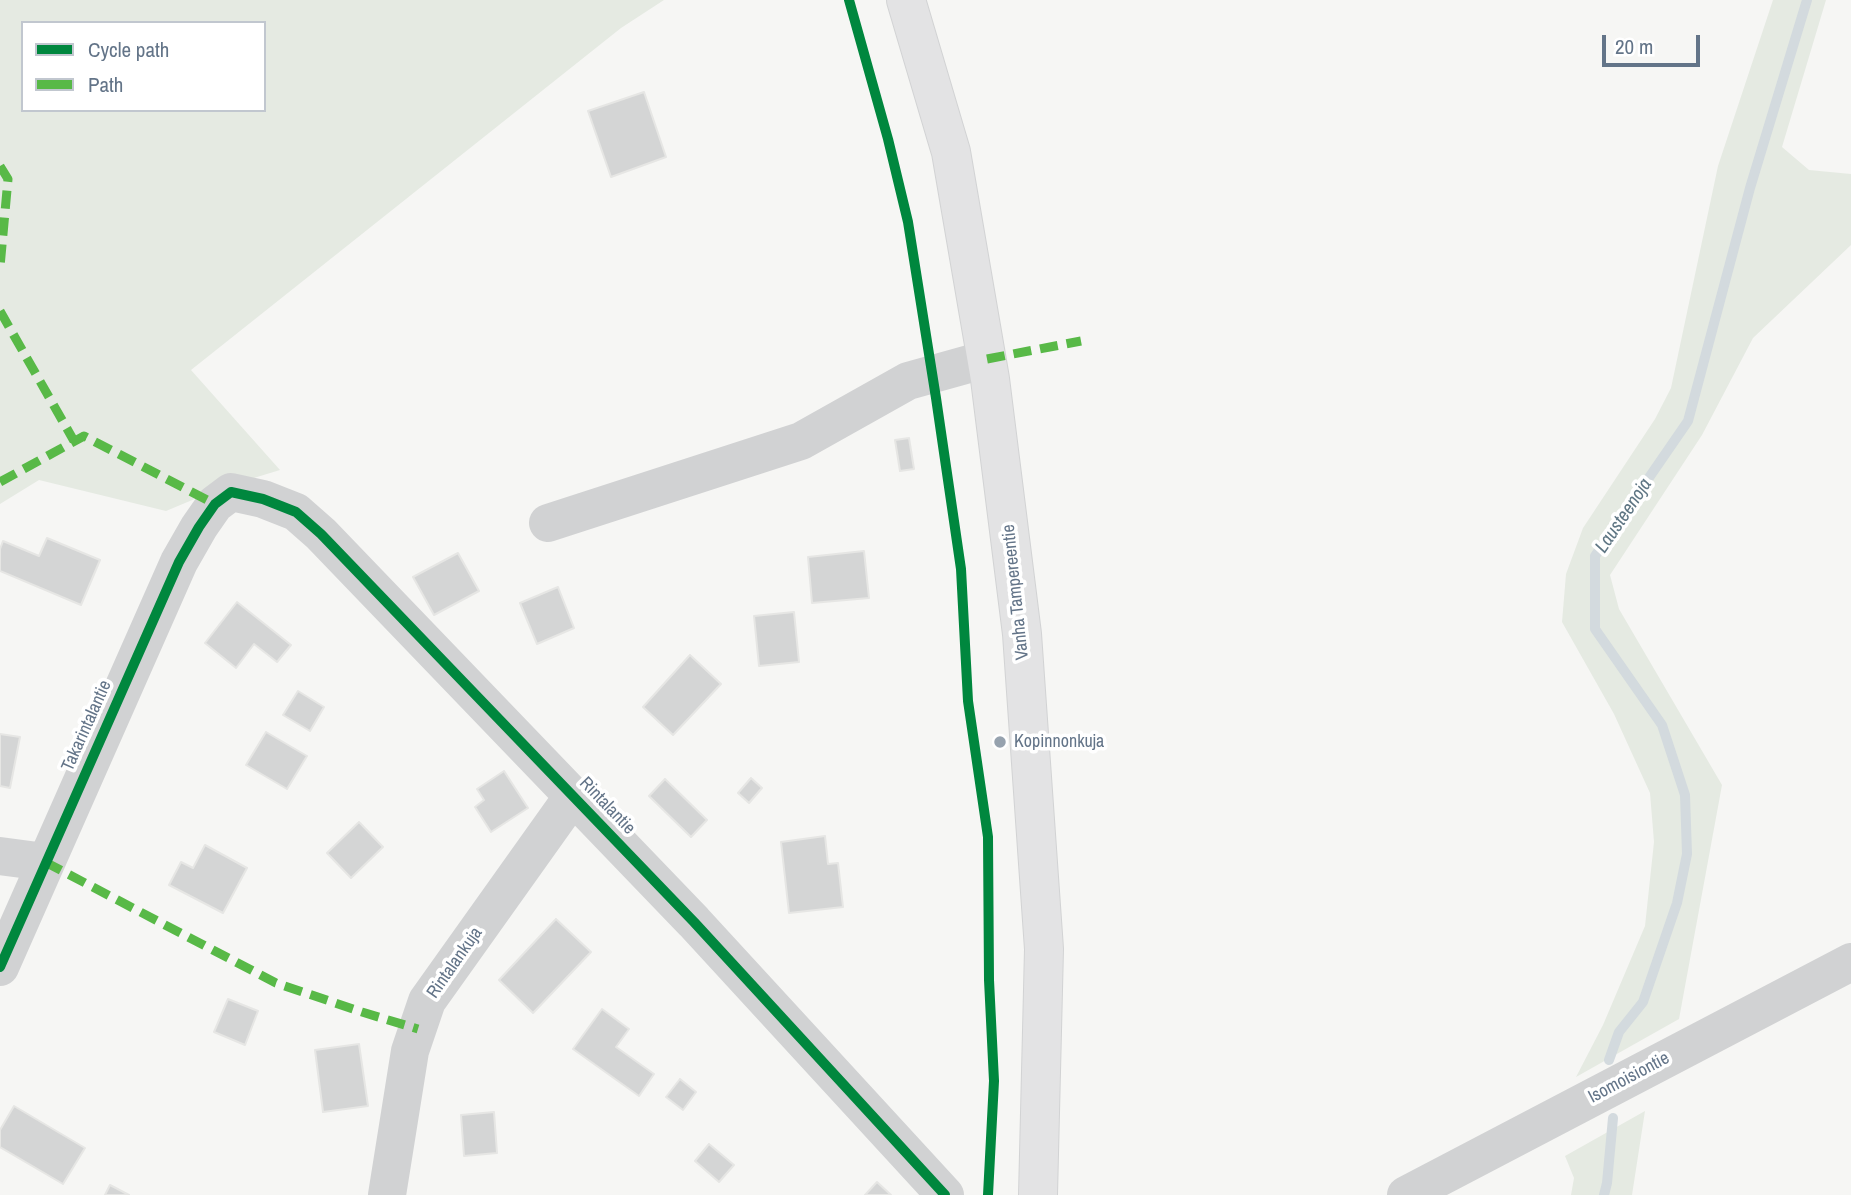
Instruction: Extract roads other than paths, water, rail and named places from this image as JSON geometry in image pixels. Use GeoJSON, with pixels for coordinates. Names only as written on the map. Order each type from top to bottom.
{"type":"FeatureCollection","features":[{"type":"Feature","properties":{"kind":"main road","name":"Vanha Tampereentie"},"geometry":{"type":"LineString","coordinates":[[906,0],[951,152],[986,359],[1022,634],[1044,949],[1038,1195]]}},
{"type":"Feature","properties":{"kind":"street"},"geometry":{"type":"LineString","coordinates":[[548,523],[801,441],[908,381],[986,359]]}},
{"type":"Feature","properties":{"kind":"street","name":"Rintalantie"},"geometry":{"type":"LineString","coordinates":[[215,504],[231,492],[263,499],[296,512],[341,555],[694,922],[945,1195]]}},
{"type":"Feature","properties":{"kind":"street","name":"Takarintalantie"},"geometry":{"type":"LineString","coordinates":[[0,967],[179,562],[215,504]]}},
{"type":"Feature","properties":{"kind":"street","name":"Rintalankuja"},"geometry":{"type":"LineString","coordinates":[[387,1195],[410,1051],[427,1001],[573,796]]}},
{"type":"Feature","properties":{"kind":"street"},"geometry":{"type":"LineString","coordinates":[[0,856],[45,862]]}},
{"type":"Feature","properties":{"kind":"street","name":"Isomoisiontie"},"geometry":{"type":"LineString","coordinates":[[1406,1195],[1851,962]]}},
{"type":"Feature","properties":{"kind":"waterway","name":"Lausteenoja"},"geometry":{"type":"LineString","coordinates":[[1609,1060],[1619,1032],[1643,1002],[1677,903],[1687,854],[1685,795],[1662,725],[1595,629],[1595,556],[1688,421],[1750,188],[1807,0]]}},
{"type":"Feature","properties":{"kind":"waterway","name":"Lausteenoja"},"geometry":{"type":"LineString","coordinates":[[1604,1195],[1613,1118]]}},
{"type":"Feature","properties":{"kind":"place","name":"Kopinnonkuja"},"geometry":{"type":"Point","coordinates":[1000,742]}}]}
